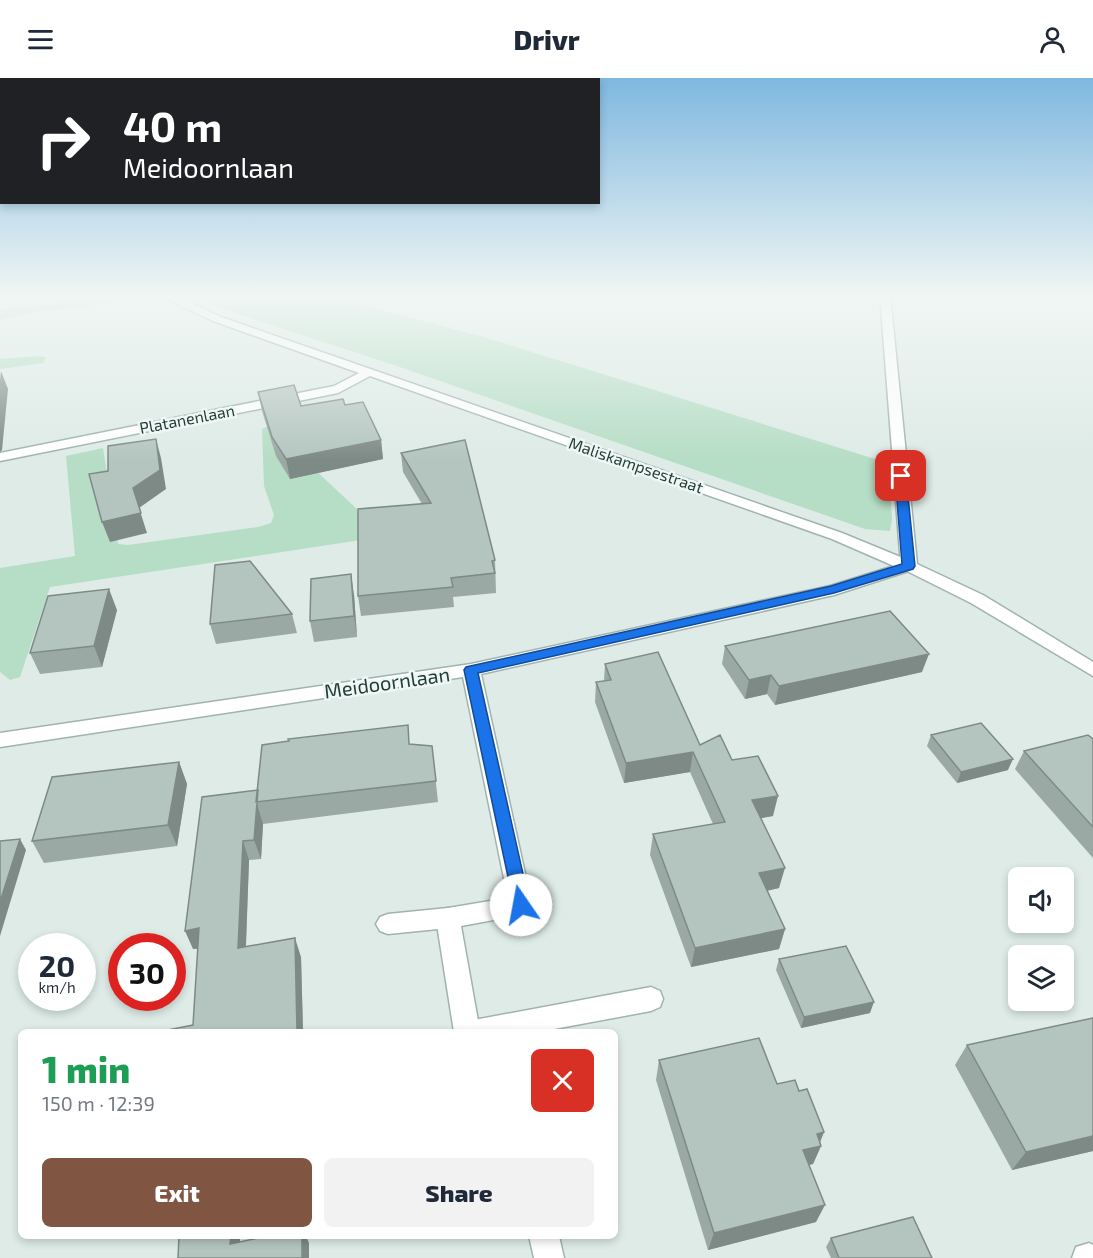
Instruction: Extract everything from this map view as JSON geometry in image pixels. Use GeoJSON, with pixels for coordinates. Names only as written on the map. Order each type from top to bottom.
{"type":"FeatureCollection","features":[{"type":"Feature","properties":{"kind":"street","name":"Maliskampsestraat"},"geometry":{"type":"LineString","coordinates":[[307,350],[837,536],[909,566],[977,599],[1093,670]]}},
{"type":"Feature","properties":{"kind":"street"},"geometry":{"type":"LineString","coordinates":[[890,350],[909,566]]}},
{"type":"Feature","properties":{"kind":"street","name":"Platanenlaan"},"geometry":{"type":"LineString","coordinates":[[0,457],[338,389],[371,372]]}},
{"type":"Feature","properties":{"kind":"street","name":"Meidoornlaan"},"geometry":{"type":"LineString","coordinates":[[0,740],[471,670],[834,590],[909,566]]}},
{"type":"Feature","properties":{"kind":"street"},"geometry":{"type":"LineString","coordinates":[[388,924],[448,918],[521,905],[471,670]]}},
{"type":"Feature","properties":{"kind":"street"},"geometry":{"type":"LineString","coordinates":[[448,918],[466,1029]]}},
{"type":"Feature","properties":{"kind":"street"},"geometry":{"type":"LineString","coordinates":[[490,1029],[651,999]]}},
{"type":"Feature","properties":{"kind":"street"},"geometry":{"type":"LineString","coordinates":[[545,1239],[549,1258]]}},
{"type":"Feature","properties":{"kind":"green space"},"geometry":{"type":"Polygon","coordinates":[[[348,350],[526,350],[888,463],[892,519],[890,531],[865,529],[348,350]]]}},
{"type":"Feature","properties":{"kind":"green space"},"geometry":{"type":"Polygon","coordinates":[[[46,357],[44,363],[0,369],[0,359],[46,357]]]}},
{"type":"Feature","properties":{"kind":"green space"},"geometry":{"type":"Polygon","coordinates":[[[268,426],[358,510],[370,507],[381,537],[50,587],[20,677],[10,680],[0,672],[0,568],[75,556],[66,456],[103,448],[118,544],[128,545],[258,527],[271,523],[274,515],[264,486],[262,429],[268,426]]]}},
{"type":"Feature","properties":{"kind":"building"},"geometry":{"type":"Polygon","coordinates":[[[294,385],[301,406],[343,399],[345,405],[363,402],[381,440],[286,459],[272,437],[258,392],[294,385]]]}},
{"type":"Feature","properties":{"kind":"building"},"geometry":{"type":"Polygon","coordinates":[[[156,439],[160,470],[133,488],[141,513],[102,522],[89,474],[108,471],[108,446],[156,439]]]}},
{"type":"Feature","properties":{"kind":"building"},"geometry":{"type":"Polygon","coordinates":[[[465,440],[495,560],[492,561],[495,573],[451,578],[453,587],[358,596],[358,509],[431,503],[401,453],[465,440]]]}},
{"type":"Feature","properties":{"kind":"building"},"geometry":{"type":"Polygon","coordinates":[[[250,561],[292,614],[210,624],[215,565],[250,561]]]}},
{"type":"Feature","properties":{"kind":"building"},"geometry":{"type":"Polygon","coordinates":[[[351,574],[354,616],[310,621],[311,579],[351,574]]]}},
{"type":"Feature","properties":{"kind":"building"},"geometry":{"type":"Polygon","coordinates":[[[109,589],[94,646],[30,653],[48,596],[109,589]]]}},
{"type":"Feature","properties":{"kind":"building"},"geometry":{"type":"Polygon","coordinates":[[[890,611],[929,654],[779,686],[771,675],[749,680],[725,646],[890,611]]]}},
{"type":"Feature","properties":{"kind":"building"},"geometry":{"type":"Polygon","coordinates":[[[658,652],[700,745],[720,735],[732,760],[758,756],[778,796],[752,800],[785,868],[759,873],[785,929],[695,948],[653,834],[725,822],[693,752],[626,763],[596,682],[611,680],[605,664],[658,652]]]}},
{"type":"Feature","properties":{"kind":"building"},"geometry":{"type":"Polygon","coordinates":[[[981,723],[1013,759],[961,772],[931,735],[981,723]]]}},
{"type":"Feature","properties":{"kind":"building"},"geometry":{"type":"Polygon","coordinates":[[[408,725],[409,744],[432,746],[436,781],[256,802],[262,745],[289,741],[288,739],[408,725]]]}},
{"type":"Feature","properties":{"kind":"building"},"geometry":{"type":"Polygon","coordinates":[[[1088,735],[1093,739],[1093,827],[1024,751],[1088,735]]]}},
{"type":"Feature","properties":{"kind":"building"},"geometry":{"type":"Polygon","coordinates":[[[179,762],[168,825],[32,841],[52,777],[179,762]]]}},
{"type":"Feature","properties":{"kind":"building"},"geometry":{"type":"Polygon","coordinates":[[[258,790],[254,840],[243,841],[238,948],[295,938],[297,1029],[172,1029],[193,1025],[199,928],[185,931],[202,797],[258,790]]]}},
{"type":"Feature","properties":{"kind":"building"},"geometry":{"type":"Polygon","coordinates":[[[20,839],[0,902],[0,841],[20,839]]]}},
{"type":"Feature","properties":{"kind":"building"},"geometry":{"type":"Polygon","coordinates":[[[846,946],[874,1002],[804,1017],[779,959],[846,946]]]}},
{"type":"Feature","properties":{"kind":"building"},"geometry":{"type":"Polygon","coordinates":[[[1093,1018],[1093,1136],[1026,1152],[967,1045],[1093,1018]]]}},
{"type":"Feature","properties":{"kind":"building"},"geometry":{"type":"Polygon","coordinates":[[[759,1038],[777,1084],[795,1080],[799,1091],[807,1089],[824,1132],[817,1134],[821,1146],[803,1150],[825,1205],[714,1233],[659,1060],[759,1038]]]}},
{"type":"Feature","properties":{"kind":"building"},"geometry":{"type":"Polygon","coordinates":[[[913,1217],[932,1258],[839,1258],[831,1238],[913,1217]]]}},
{"type":"Feature","properties":{"kind":"building"},"geometry":{"type":"Polygon","coordinates":[[[179,1239],[231,1239],[230,1244],[254,1239],[302,1239],[302,1258],[178,1258],[179,1239]]]}},
{"type":"Feature","properties":{"kind":"route"},"geometry":{"type":"LineString","coordinates":[[521,905],[471,670],[834,590],[909,566],[901,476]]}}]}
